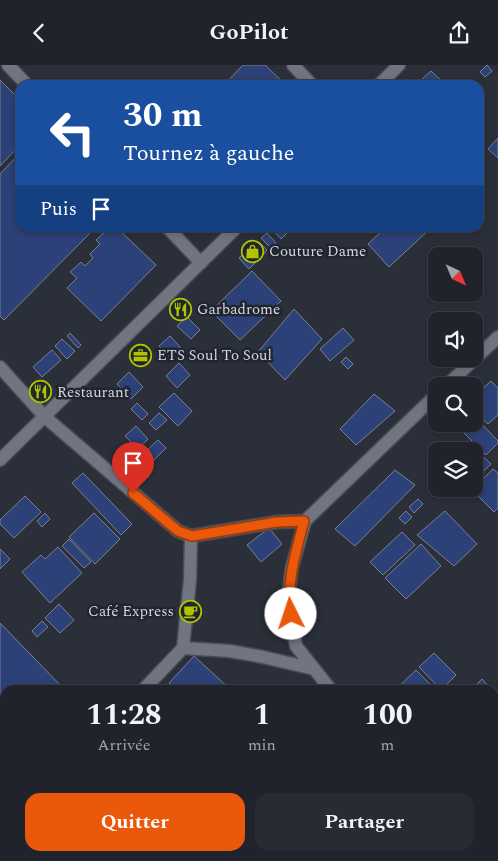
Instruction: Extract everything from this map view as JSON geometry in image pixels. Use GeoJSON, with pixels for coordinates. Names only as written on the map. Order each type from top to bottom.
{"type":"FeatureCollection","features":[{"type":"Feature","properties":{"kind":"street"},"geometry":{"type":"LineString","coordinates":[[8,65],[22,80]]}},
{"type":"Feature","properties":{"kind":"street"},"geometry":{"type":"LineString","coordinates":[[293,65],[307,80]]}},
{"type":"Feature","properties":{"kind":"street"},"geometry":{"type":"LineString","coordinates":[[384,80],[399,65]]}},
{"type":"Feature","properties":{"kind":"street"},"geometry":{"type":"LineString","coordinates":[[171,232],[201,263]]}},
{"type":"Feature","properties":{"kind":"street"},"geometry":{"type":"LineString","coordinates":[[0,460],[232,232]]}},
{"type":"Feature","properties":{"kind":"street"},"geometry":{"type":"LineString","coordinates":[[456,377],[498,337]]}},
{"type":"Feature","properties":{"kind":"street"},"geometry":{"type":"LineString","coordinates":[[0,367],[45,417],[178,531],[192,536],[277,522],[304,521]]}},
{"type":"Feature","properties":{"kind":"street"},"geometry":{"type":"LineString","coordinates":[[327,685],[296,645],[288,598],[292,567],[304,521],[428,403]]}},
{"type":"Feature","properties":{"kind":"street"},"geometry":{"type":"LineString","coordinates":[[148,685],[183,648],[188,615],[192,536]]}},
{"type":"Feature","properties":{"kind":"street"},"geometry":{"type":"LineString","coordinates":[[183,648],[230,651],[314,669]]}},
{"type":"Feature","properties":{"kind":"building"},"geometry":{"type":"Polygon","coordinates":[[[243,65],[265,65],[281,80],[229,80],[243,65]]]}},
{"type":"Feature","properties":{"kind":"building"},"geometry":{"type":"Polygon","coordinates":[[[487,65],[492,71],[485,77],[480,72],[487,65]]]}},
{"type":"Feature","properties":{"kind":"building"},"geometry":{"type":"Polygon","coordinates":[[[431,71],[441,80],[421,80],[431,71]]]}},
{"type":"Feature","properties":{"kind":"building"},"geometry":{"type":"Polygon","coordinates":[[[0,80],[15,95],[15,150],[0,166],[0,80]]]}},
{"type":"Feature","properties":{"kind":"building"},"geometry":{"type":"Polygon","coordinates":[[[498,138],[498,158],[488,149],[498,138]]]}},
{"type":"Feature","properties":{"kind":"building"},"geometry":{"type":"Polygon","coordinates":[[[15,158],[15,232],[91,232],[4,320],[0,316],[0,174],[15,158]]]}},
{"type":"Feature","properties":{"kind":"building"},"geometry":{"type":"Polygon","coordinates":[[[105,232],[121,232],[156,265],[101,321],[67,288],[77,278],[70,272],[81,262],[85,266],[93,258],[90,254],[100,244],[96,240],[105,232]]]}},
{"type":"Feature","properties":{"kind":"building"},"geometry":{"type":"Polygon","coordinates":[[[275,232],[288,232],[281,239],[275,232]]]}},
{"type":"Feature","properties":{"kind":"building"},"geometry":{"type":"Polygon","coordinates":[[[381,232],[427,232],[389,267],[368,244],[381,232]]]}},
{"type":"Feature","properties":{"kind":"building"},"geometry":{"type":"Polygon","coordinates":[[[267,233],[276,243],[271,248],[261,238],[267,233]]]}},
{"type":"Feature","properties":{"kind":"building"},"geometry":{"type":"Polygon","coordinates":[[[259,242],[267,250],[263,255],[255,246],[259,242]]]}},
{"type":"Feature","properties":{"kind":"building"},"geometry":{"type":"Polygon","coordinates":[[[249,249],[259,259],[249,269],[239,258],[249,249]]]}},
{"type":"Feature","properties":{"kind":"building"},"geometry":{"type":"Polygon","coordinates":[[[252,271],[281,301],[240,340],[211,311],[252,271]]]}},
{"type":"Feature","properties":{"kind":"building"},"geometry":{"type":"Polygon","coordinates":[[[294,309],[322,339],[285,380],[258,352],[294,309]]]}},
{"type":"Feature","properties":{"kind":"building"},"geometry":{"type":"Polygon","coordinates":[[[187,317],[200,330],[191,339],[177,326],[187,317]]]}},
{"type":"Feature","properties":{"kind":"building"},"geometry":{"type":"Polygon","coordinates":[[[343,328],[354,340],[330,361],[320,349],[343,328]]]}},
{"type":"Feature","properties":{"kind":"building"},"geometry":{"type":"Polygon","coordinates":[[[70,333],[81,345],[78,348],[67,336],[70,333]]]}},
{"type":"Feature","properties":{"kind":"building"},"geometry":{"type":"Polygon","coordinates":[[[170,336],[181,348],[171,358],[159,346],[170,336]]]}},
{"type":"Feature","properties":{"kind":"building"},"geometry":{"type":"Polygon","coordinates":[[[62,339],[75,351],[67,359],[55,346],[62,339]]]}},
{"type":"Feature","properties":{"kind":"building"},"geometry":{"type":"Polygon","coordinates":[[[52,350],[61,360],[42,377],[33,367],[52,350]]]}},
{"type":"Feature","properties":{"kind":"building"},"geometry":{"type":"Polygon","coordinates":[[[346,357],[353,364],[348,369],[341,362],[346,357]]]}},
{"type":"Feature","properties":{"kind":"building"},"geometry":{"type":"Polygon","coordinates":[[[179,363],[190,375],[177,388],[166,376],[179,363]]]}},
{"type":"Feature","properties":{"kind":"building"},"geometry":{"type":"Polygon","coordinates":[[[129,372],[143,387],[131,399],[117,384],[129,372]]]}},
{"type":"Feature","properties":{"kind":"building"},"geometry":{"type":"Polygon","coordinates":[[[491,381],[498,388],[498,415],[488,424],[483,419],[483,388],[491,381]]]}},
{"type":"Feature","properties":{"kind":"building"},"geometry":{"type":"Polygon","coordinates":[[[174,393],[192,411],[178,426],[159,407],[174,393]]]}},
{"type":"Feature","properties":{"kind":"building"},"geometry":{"type":"Polygon","coordinates":[[[374,394],[395,411],[356,445],[340,429],[374,394]]]}},
{"type":"Feature","properties":{"kind":"building"},"geometry":{"type":"Polygon","coordinates":[[[137,403],[148,414],[142,420],[131,409],[137,403]]]}},
{"type":"Feature","properties":{"kind":"building"},"geometry":{"type":"Polygon","coordinates":[[[159,413],[167,420],[156,430],[149,423],[159,413]]]}},
{"type":"Feature","properties":{"kind":"building"},"geometry":{"type":"Polygon","coordinates":[[[483,425],[498,443],[486,455],[483,452],[483,442],[473,442],[463,432],[483,432],[483,425]]]}},
{"type":"Feature","properties":{"kind":"building"},"geometry":{"type":"Polygon","coordinates":[[[136,426],[148,439],[138,449],[125,436],[136,426]]]}},
{"type":"Feature","properties":{"kind":"building"},"geometry":{"type":"Polygon","coordinates":[[[158,440],[166,448],[153,461],[145,452],[158,440]]]}},
{"type":"Feature","properties":{"kind":"building"},"geometry":{"type":"Polygon","coordinates":[[[483,457],[491,464],[483,472],[483,457]]]}},
{"type":"Feature","properties":{"kind":"building"},"geometry":{"type":"Polygon","coordinates":[[[493,469],[498,473],[498,508],[494,512],[479,497],[483,497],[483,479],[493,469]]]}},
{"type":"Feature","properties":{"kind":"building"},"geometry":{"type":"Polygon","coordinates":[[[395,470],[415,485],[355,546],[335,529],[395,470]]]}},
{"type":"Feature","properties":{"kind":"building"},"geometry":{"type":"Polygon","coordinates":[[[83,473],[132,524],[121,535],[72,483],[83,473]]]}},
{"type":"Feature","properties":{"kind":"building"},"geometry":{"type":"Polygon","coordinates":[[[25,496],[41,512],[14,538],[0,524],[0,520],[25,496]]]}},
{"type":"Feature","properties":{"kind":"building"},"geometry":{"type":"Polygon","coordinates":[[[418,499],[423,504],[414,513],[409,507],[418,499]]]}},
{"type":"Feature","properties":{"kind":"building"},"geometry":{"type":"Polygon","coordinates":[[[406,511],[412,517],[405,524],[399,518],[406,511]]]}},
{"type":"Feature","properties":{"kind":"building"},"geometry":{"type":"Polygon","coordinates":[[[445,511],[477,544],[454,566],[417,535],[445,511]]]}},
{"type":"Feature","properties":{"kind":"building"},"geometry":{"type":"Polygon","coordinates":[[[45,513],[50,519],[42,527],[37,521],[45,513]]]}},
{"type":"Feature","properties":{"kind":"building"},"geometry":{"type":"Polygon","coordinates":[[[94,513],[120,539],[95,564],[69,537],[94,513]]]}},
{"type":"Feature","properties":{"kind":"building"},"geometry":{"type":"Polygon","coordinates":[[[269,528],[282,544],[261,562],[247,545],[269,528]]]}},
{"type":"Feature","properties":{"kind":"building"},"geometry":{"type":"Polygon","coordinates":[[[402,532],[415,545],[383,575],[370,562],[402,532]]]}},
{"type":"Feature","properties":{"kind":"building"},"geometry":{"type":"Polygon","coordinates":[[[69,539],[91,562],[84,568],[62,546],[69,539]]]}},
{"type":"Feature","properties":{"kind":"building"},"geometry":{"type":"Polygon","coordinates":[[[421,544],[441,566],[406,599],[385,578],[421,544]]]}},
{"type":"Feature","properties":{"kind":"building"},"geometry":{"type":"Polygon","coordinates":[[[58,547],[82,573],[50,603],[22,572],[41,555],[45,559],[58,547]]]}},
{"type":"Feature","properties":{"kind":"building"},"geometry":{"type":"Polygon","coordinates":[[[0,549],[10,559],[0,569],[0,549]]]}},
{"type":"Feature","properties":{"kind":"building"},"geometry":{"type":"Polygon","coordinates":[[[59,604],[74,620],[60,633],[45,618],[59,604]]]}},
{"type":"Feature","properties":{"kind":"building"},"geometry":{"type":"Polygon","coordinates":[[[42,621],[48,627],[37,637],[32,631],[42,621]]]}},
{"type":"Feature","properties":{"kind":"building"},"geometry":{"type":"Polygon","coordinates":[[[0,623],[60,685],[0,685],[0,623]]]}},
{"type":"Feature","properties":{"kind":"building"},"geometry":{"type":"Polygon","coordinates":[[[434,653],[456,675],[446,685],[436,685],[419,667],[434,653]]]}},
{"type":"Feature","properties":{"kind":"building"},"geometry":{"type":"Polygon","coordinates":[[[194,656],[226,685],[171,685],[169,683],[194,656]]]}},
{"type":"Feature","properties":{"kind":"building"},"geometry":{"type":"Polygon","coordinates":[[[416,670],[431,685],[400,685],[416,670]]]}},
{"type":"Feature","properties":{"kind":"building"},"geometry":{"type":"Polygon","coordinates":[[[482,679],[487,685],[476,685],[482,679]]]}},
{"type":"Feature","properties":{"kind":"place","name":"Couture Dame"},"geometry":{"type":"Point","coordinates":[253,251]}},
{"type":"Feature","properties":{"kind":"place","name":"Garbadrome"},"geometry":{"type":"Point","coordinates":[181,309]}},
{"type":"Feature","properties":{"kind":"place","name":"ETS Soul To Soul"},"geometry":{"type":"Point","coordinates":[141,355]}},
{"type":"Feature","properties":{"kind":"place","name":"Restaurant"},"geometry":{"type":"Point","coordinates":[41,392]}},
{"type":"Feature","properties":{"kind":"place","name":"Café Express"},"geometry":{"type":"Point","coordinates":[190,611]}},
{"type":"Feature","properties":{"kind":"route"},"geometry":{"type":"LineString","coordinates":[[133,493],[178,531],[192,536],[206,535],[253,525],[304,521],[292,567],[288,598],[291,614]]}}]}
